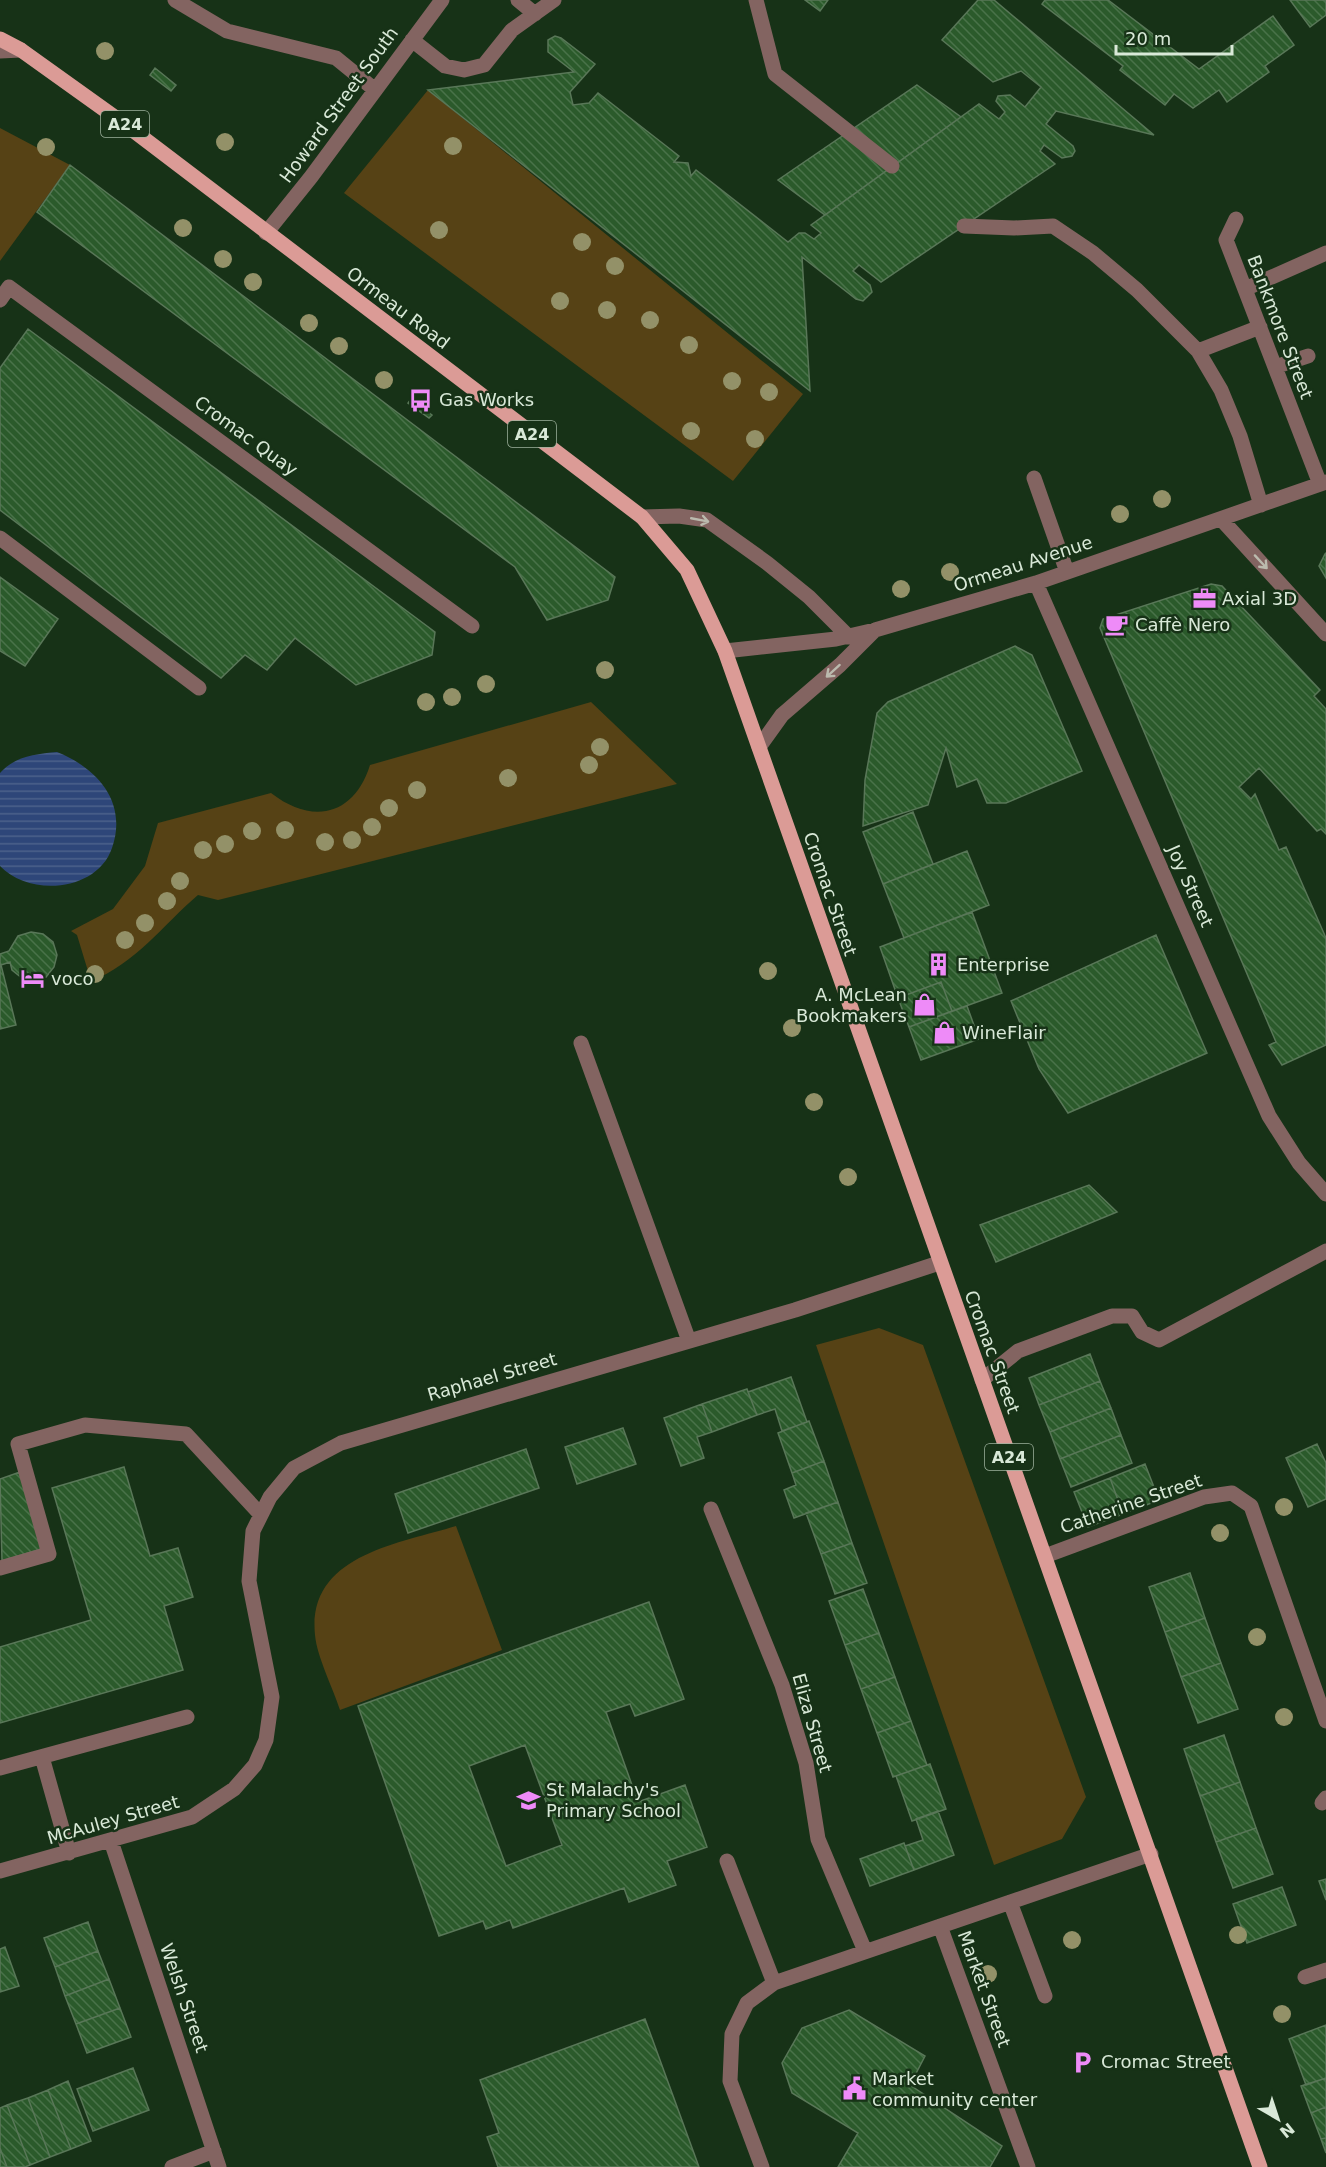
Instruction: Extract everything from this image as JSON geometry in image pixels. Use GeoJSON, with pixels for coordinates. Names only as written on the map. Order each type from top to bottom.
{"type":"FeatureCollection","features":[{"type":"Feature","properties":{"kind":"main road","name":"Ormeau Road"},"geometry":{"type":"LineString","coordinates":[[0,39],[21,50],[130,128],[642,516],[687,570],[724,651]]}},
{"type":"Feature","properties":{"kind":"main road","name":"Cromac Street"},"geometry":{"type":"LineString","coordinates":[[724,651],[1260,2167]]}},
{"type":"Feature","properties":{"kind":"street"},"geometry":{"type":"LineString","coordinates":[[175,0],[227,30],[336,58],[374,89]]}},
{"type":"Feature","properties":{"kind":"street","name":"Howard Street South"},"geometry":{"type":"LineString","coordinates":[[266,233],[311,177],[442,0]]}},
{"type":"Feature","properties":{"kind":"street"},"geometry":{"type":"LineString","coordinates":[[518,0],[535,14]]}},
{"type":"Feature","properties":{"kind":"street"},"geometry":{"type":"LineString","coordinates":[[412,40],[445,66],[464,70],[484,65],[512,30],[554,0]]}},
{"type":"Feature","properties":{"kind":"street"},"geometry":{"type":"LineString","coordinates":[[756,0],[775,74],[892,166]]}},
{"type":"Feature","properties":{"kind":"street"},"geometry":{"type":"LineString","coordinates":[[0,51],[21,50]]}},
{"type":"Feature","properties":{"kind":"street","name":"Bankmore Street"},"geometry":{"type":"LineString","coordinates":[[1236,219],[1226,240],[1323,483]]}},
{"type":"Feature","properties":{"kind":"street"},"geometry":{"type":"LineString","coordinates":[[964,226],[1014,228],[1053,226],[1093,253],[1137,290],[1198,351],[1221,390],[1236,426],[1261,505]]}},
{"type":"Feature","properties":{"kind":"street"},"geometry":{"type":"LineString","coordinates":[[1245,290],[1326,253]]}},
{"type":"Feature","properties":{"kind":"street","name":"Cromac Quay"},"geometry":{"type":"LineString","coordinates":[[0,300],[9,287],[472,626]]}},
{"type":"Feature","properties":{"kind":"street"},"geometry":{"type":"LineString","coordinates":[[1198,351],[1260,327]]}},
{"type":"Feature","properties":{"kind":"street"},"geometry":{"type":"LineString","coordinates":[[1275,367],[1308,356]]}},
{"type":"Feature","properties":{"kind":"street"},"geometry":{"type":"LineString","coordinates":[[1034,478],[1067,572]]}},
{"type":"Feature","properties":{"kind":"street","name":"Ormeau Avenue"},"geometry":{"type":"LineString","coordinates":[[724,651],[849,637],[875,630],[1036,583],[1323,483]]}},
{"type":"Feature","properties":{"kind":"street"},"geometry":{"type":"LineString","coordinates":[[642,516],[679,516],[707,520],[767,563],[809,597],[849,637]]}},
{"type":"Feature","properties":{"kind":"street"},"geometry":{"type":"LineString","coordinates":[[1221,519],[1326,633]]}},
{"type":"Feature","properties":{"kind":"street"},"geometry":{"type":"LineString","coordinates":[[0,538],[200,688]]}},
{"type":"Feature","properties":{"kind":"street","name":"Joy Street"},"geometry":{"type":"LineString","coordinates":[[1036,583],[1269,1116],[1299,1163],[1326,1194]]}},
{"type":"Feature","properties":{"kind":"street"},"geometry":{"type":"LineString","coordinates":[[759,747],[782,715],[840,665],[875,630]]}},
{"type":"Feature","properties":{"kind":"street"},"geometry":{"type":"LineString","coordinates":[[581,1043],[688,1341]]}},
{"type":"Feature","properties":{"kind":"street"},"geometry":{"type":"LineString","coordinates":[[981,1380],[1018,1351],[1112,1316],[1132,1316],[1142,1332],[1159,1340],[1326,1251]]}},
{"type":"Feature","properties":{"kind":"street","name":"Raphael Street"},"geometry":{"type":"LineString","coordinates":[[272,1697],[249,1581],[253,1532],[270,1497],[294,1468],[341,1443],[688,1341],[939,1263]]}},
{"type":"Feature","properties":{"kind":"street"},"geometry":{"type":"LineString","coordinates":[[0,1568],[50,1554],[18,1444],[85,1425],[186,1434],[261,1515]]}},
{"type":"Feature","properties":{"kind":"street","name":"Catherine Street"},"geometry":{"type":"LineString","coordinates":[[1045,1556],[1204,1497],[1232,1493],[1251,1506],[1326,1721]]}},
{"type":"Feature","properties":{"kind":"street","name":"Eliza Street"},"geometry":{"type":"LineString","coordinates":[[711,1509],[782,1684],[806,1763],[818,1839],[865,1951]]}},
{"type":"Feature","properties":{"kind":"street","name":"McAuley Street"},"geometry":{"type":"LineString","coordinates":[[0,1871],[192,1817],[234,1789],[255,1765],[266,1740],[272,1697]]}},
{"type":"Feature","properties":{"kind":"street"},"geometry":{"type":"LineString","coordinates":[[0,1768],[187,1717]]}},
{"type":"Feature","properties":{"kind":"street"},"geometry":{"type":"LineString","coordinates":[[42,1757],[69,1853]]}},
{"type":"Feature","properties":{"kind":"street","name":"Welsh Street"},"geometry":{"type":"LineString","coordinates":[[111,1841],[219,2167]]}},
{"type":"Feature","properties":{"kind":"street"},"geometry":{"type":"LineString","coordinates":[[762,2167],[730,2081],[732,2034],[747,2003],[774,1983],[1151,1854]]}},
{"type":"Feature","properties":{"kind":"street"},"geometry":{"type":"LineString","coordinates":[[727,1861],[774,1983]]}},
{"type":"Feature","properties":{"kind":"street"},"geometry":{"type":"LineString","coordinates":[[1010,1902],[1045,1996]]}},
{"type":"Feature","properties":{"kind":"street","name":"Market Street"},"geometry":{"type":"LineString","coordinates":[[940,1926],[1028,2167]]}},
{"type":"Feature","properties":{"kind":"street"},"geometry":{"type":"LineString","coordinates":[[1305,1977],[1326,1970]]}},
{"type":"Feature","properties":{"kind":"street"},"geometry":{"type":"LineString","coordinates":[[172,2167],[214,2151]]}},
{"type":"Feature","properties":{"kind":"shaded area"},"geometry":{"type":"Polygon","coordinates":[[[428,90],[803,394],[733,481],[344,193],[428,90]]]}},
{"type":"Feature","properties":{"kind":"shaded area"},"geometry":{"type":"Polygon","coordinates":[[[0,128],[70,165],[0,261],[0,128]]]}},
{"type":"Feature","properties":{"kind":"shaded area"},"geometry":{"type":"Polygon","coordinates":[[[591,702],[677,784],[218,900],[198,895],[135,954],[107,974],[91,981],[77,935],[71,931],[113,909],[145,866],[158,823],[271,793],[286,803],[302,809],[316,812],[330,810],[342,805],[354,795],[363,782],[370,765],[591,702]]]}},
{"type":"Feature","properties":{"kind":"shaded area"},"geometry":{"type":"Polygon","coordinates":[[[879,1328],[923,1345],[1086,1797],[1062,1839],[994,1865],[816,1345],[879,1328]]]}},
{"type":"Feature","properties":{"kind":"shaded area"},"geometry":{"type":"Polygon","coordinates":[[[456,1526],[502,1650],[340,1710],[316,1644],[316,1608],[326,1587],[341,1570],[361,1557],[408,1539],[456,1526]]]}},
{"type":"Feature","properties":{"kind":"water"},"geometry":{"type":"Polygon","coordinates":[[[57,752],[85,767],[106,789],[116,816],[116,831],[112,848],[104,863],[92,874],[78,881],[44,886],[13,876],[0,866],[0,773],[19,759],[57,752]]]}},
{"type":"Feature","properties":{"kind":"building"},"geometry":{"type":"Polygon","coordinates":[[[805,0],[828,0],[820,11],[805,0]]]}},
{"type":"Feature","properties":{"kind":"building"},"geometry":{"type":"Polygon","coordinates":[[[978,0],[994,0],[1154,135],[1056,111],[1046,124],[1073,146],[1075,151],[1072,156],[1062,158],[1044,145],[1040,151],[1055,164],[881,282],[859,265],[853,271],[870,285],[872,292],[863,301],[856,299],[802,257],[810,391],[428,90],[574,72],[548,52],[548,40],[555,36],[561,38],[595,64],[570,92],[573,105],[589,103],[598,93],[679,156],[674,162],[688,163],[691,176],[696,170],[788,242],[799,233],[805,233],[814,239],[821,233],[811,225],[979,104],[999,119],[1005,112],[996,101],[998,96],[1010,95],[1025,107],[1041,87],[1021,71],[993,82],[942,40],[978,0]]]}},
{"type":"Feature","properties":{"kind":"building"},"geometry":{"type":"Polygon","coordinates":[[[1045,0],[1108,0],[1199,69],[1273,16],[1294,45],[1265,66],[1269,72],[1227,102],[1219,90],[1193,108],[1174,94],[1165,105],[1120,70],[1123,66],[1042,4],[1045,0]]]}},
{"type":"Feature","properties":{"kind":"building"},"geometry":{"type":"Polygon","coordinates":[[[1290,0],[1326,0],[1326,15],[1310,27],[1290,0]]]}},
{"type":"Feature","properties":{"kind":"building"},"geometry":{"type":"Polygon","coordinates":[[[155,68],[176,85],[171,91],[150,75],[155,68]]]}},
{"type":"Feature","properties":{"kind":"building"},"geometry":{"type":"Polygon","coordinates":[[[917,85],[961,117],[825,215],[778,180],[917,85]]]}},
{"type":"Feature","properties":{"kind":"building"},"geometry":{"type":"Polygon","coordinates":[[[70,165],[615,577],[608,600],[547,620],[515,567],[37,212],[70,165]]]}},
{"type":"Feature","properties":{"kind":"building"},"geometry":{"type":"Polygon","coordinates":[[[28,329],[435,632],[432,655],[356,685],[295,638],[267,670],[245,655],[221,678],[0,510],[0,368],[28,329]]]}},
{"type":"Feature","properties":{"kind":"building"},"geometry":{"type":"Polygon","coordinates":[[[411,399],[432,415],[429,418],[408,403],[411,399]]]}},
{"type":"Feature","properties":{"kind":"building"},"geometry":{"type":"Polygon","coordinates":[[[1326,553],[1326,578],[1319,566],[1326,553]]]}},
{"type":"Feature","properties":{"kind":"building"},"geometry":{"type":"Polygon","coordinates":[[[0,577],[58,619],[25,666],[0,651],[0,577]]]}},
{"type":"Feature","properties":{"kind":"building"},"geometry":{"type":"Polygon","coordinates":[[[1211,584],[1222,586],[1320,690],[1314,696],[1326,709],[1326,834],[1321,829],[1317,831],[1259,768],[1239,787],[1251,799],[1255,794],[1279,850],[1286,847],[1326,938],[1326,1045],[1282,1065],[1269,1045],[1276,1042],[1100,628],[1103,619],[1211,584]]]}},
{"type":"Feature","properties":{"kind":"building"},"geometry":{"type":"Polygon","coordinates":[[[1015,646],[1032,655],[1082,771],[1006,803],[987,803],[977,779],[957,787],[946,748],[928,805],[863,826],[865,780],[877,713],[888,702],[1015,646]]]}},
{"type":"Feature","properties":{"kind":"building"},"geometry":{"type":"Polygon","coordinates":[[[913,812],[933,864],[883,884],[863,832],[913,812]]]}},
{"type":"Feature","properties":{"kind":"building"},"geometry":{"type":"Polygon","coordinates":[[[967,851],[989,905],[904,938],[883,884],[967,851]]]}},
{"type":"Feature","properties":{"kind":"building","name":"Enterprise"},"geometry":{"type":"Polygon","coordinates":[[[972,912],[1002,993],[952,1011],[941,982],[898,998],[880,947],[972,912]]]}},
{"type":"Feature","properties":{"kind":"building","name":"voco"},"geometry":{"type":"Polygon","coordinates":[[[31,932],[43,934],[53,942],[57,955],[54,967],[46,977],[34,981],[22,978],[12,970],[10,962],[1,965],[16,1025],[0,1029],[0,954],[9,951],[18,936],[31,932]]]}},
{"type":"Feature","properties":{"kind":"building"},"geometry":{"type":"Polygon","coordinates":[[[1156,935],[1207,1053],[1068,1113],[1039,1069],[1011,1001],[1156,935]]]}},
{"type":"Feature","properties":{"kind":"building","name":"A. McLean Bookmakers"},"geometry":{"type":"Polygon","coordinates":[[[941,982],[952,1011],[909,1027],[898,998],[941,982]]]}},
{"type":"Feature","properties":{"kind":"building","name":"WineFlair"},"geometry":{"type":"Polygon","coordinates":[[[967,1006],[979,1039],[921,1060],[909,1027],[967,1006]]]}},
{"type":"Feature","properties":{"kind":"building"},"geometry":{"type":"Polygon","coordinates":[[[1089,1185],[1117,1212],[996,1262],[980,1225],[1089,1185]]]}},
{"type":"Feature","properties":{"kind":"building"},"geometry":{"type":"Polygon","coordinates":[[[1090,1354],[1100,1381],[1039,1405],[1029,1378],[1090,1354]]]}},
{"type":"Feature","properties":{"kind":"building"},"geometry":{"type":"Polygon","coordinates":[[[791,1377],[807,1422],[782,1431],[775,1409],[757,1415],[748,1392],[791,1377]]]}},
{"type":"Feature","properties":{"kind":"building"},"geometry":{"type":"Polygon","coordinates":[[[1100,1381],[1111,1408],[1050,1432],[1039,1405],[1100,1381]]]}},
{"type":"Feature","properties":{"kind":"building"},"geometry":{"type":"Polygon","coordinates":[[[747,1389],[757,1415],[712,1432],[702,1404],[747,1389]]]}},
{"type":"Feature","properties":{"kind":"building"},"geometry":{"type":"Polygon","coordinates":[[[702,1404],[712,1432],[697,1437],[704,1458],[681,1466],[664,1418],[702,1404]]]}},
{"type":"Feature","properties":{"kind":"building"},"geometry":{"type":"Polygon","coordinates":[[[1111,1408],[1121,1435],[1060,1459],[1050,1432],[1111,1408]]]}},
{"type":"Feature","properties":{"kind":"building"},"geometry":{"type":"Polygon","coordinates":[[[809,1421],[824,1461],[792,1473],[778,1433],[809,1421]]]}},
{"type":"Feature","properties":{"kind":"building"},"geometry":{"type":"Polygon","coordinates":[[[623,1428],[636,1464],[577,1484],[565,1447],[623,1428]]]}},
{"type":"Feature","properties":{"kind":"building"},"geometry":{"type":"Polygon","coordinates":[[[1121,1435],[1132,1463],[1071,1487],[1060,1459],[1121,1435]]]}},
{"type":"Feature","properties":{"kind":"building"},"geometry":{"type":"Polygon","coordinates":[[[1317,1444],[1326,1463],[1326,1499],[1308,1507],[1286,1458],[1317,1444]]]}},
{"type":"Feature","properties":{"kind":"building"},"geometry":{"type":"Polygon","coordinates":[[[526,1449],[539,1488],[408,1533],[395,1494],[526,1449]]]}},
{"type":"Feature","properties":{"kind":"building"},"geometry":{"type":"Polygon","coordinates":[[[824,1461],[838,1502],[794,1518],[784,1490],[796,1485],[792,1473],[824,1461]]]}},
{"type":"Feature","properties":{"kind":"building"},"geometry":{"type":"Polygon","coordinates":[[[1145,1464],[1159,1500],[1123,1514],[1110,1478],[1145,1464]]]}},
{"type":"Feature","properties":{"kind":"building"},"geometry":{"type":"Polygon","coordinates":[[[124,1467],[150,1556],[178,1548],[193,1597],[164,1606],[183,1670],[0,1723],[0,1647],[91,1620],[52,1488],[124,1467]]]}},
{"type":"Feature","properties":{"kind":"building"},"geometry":{"type":"Polygon","coordinates":[[[20,1472],[44,1548],[2,1561],[0,1479],[20,1472]]]}},
{"type":"Feature","properties":{"kind":"building"},"geometry":{"type":"Polygon","coordinates":[[[1110,1478],[1123,1514],[1088,1527],[1074,1492],[1110,1478]]]}},
{"type":"Feature","properties":{"kind":"building"},"geometry":{"type":"Polygon","coordinates":[[[838,1502],[852,1543],[821,1554],[806,1513],[838,1502]]]}},
{"type":"Feature","properties":{"kind":"building"},"geometry":{"type":"Polygon","coordinates":[[[852,1543],[867,1583],[835,1594],[821,1554],[852,1543]]]}},
{"type":"Feature","properties":{"kind":"building"},"geometry":{"type":"Polygon","coordinates":[[[1190,1573],[1205,1618],[1165,1632],[1149,1587],[1190,1573]]]}},
{"type":"Feature","properties":{"kind":"building"},"geometry":{"type":"Polygon","coordinates":[[[863,1589],[879,1633],[845,1645],[829,1601],[863,1589]]]}},
{"type":"Feature","properties":{"kind":"building"},"geometry":{"type":"Polygon","coordinates":[[[649,1602],[684,1699],[635,1716],[630,1704],[606,1712],[638,1802],[685,1785],[707,1847],[667,1861],[676,1885],[629,1902],[624,1888],[513,1928],[510,1920],[486,1929],[483,1921],[439,1936],[358,1706],[649,1602]],[[525,1745],[469,1766],[506,1866],[562,1845],[525,1745]]]}},
{"type":"Feature","properties":{"kind":"building"},"geometry":{"type":"Polygon","coordinates":[[[1205,1618],[1221,1663],[1181,1677],[1165,1632],[1205,1618]]]}},
{"type":"Feature","properties":{"kind":"building"},"geometry":{"type":"Polygon","coordinates":[[[879,1633],[895,1677],[861,1689],[845,1645],[879,1633]]]}},
{"type":"Feature","properties":{"kind":"building"},"geometry":{"type":"Polygon","coordinates":[[[1221,1663],[1238,1709],[1198,1723],[1181,1677],[1221,1663]]]}},
{"type":"Feature","properties":{"kind":"building"},"geometry":{"type":"Polygon","coordinates":[[[895,1677],[911,1721],[877,1733],[861,1689],[895,1677]]]}},
{"type":"Feature","properties":{"kind":"building"},"geometry":{"type":"Polygon","coordinates":[[[911,1721],[927,1765],[893,1777],[877,1733],[911,1721]]]}},
{"type":"Feature","properties":{"kind":"building"},"geometry":{"type":"Polygon","coordinates":[[[1224,1735],[1240,1782],[1200,1796],[1184,1749],[1224,1735]]]}},
{"type":"Feature","properties":{"kind":"building"},"geometry":{"type":"Polygon","coordinates":[[[930,1764],[946,1809],[912,1821],[896,1776],[930,1764]]]}},
{"type":"Feature","properties":{"kind":"building"},"geometry":{"type":"Polygon","coordinates":[[[1240,1782],[1256,1828],[1216,1842],[1200,1796],[1240,1782]]]}},
{"type":"Feature","properties":{"kind":"building"},"geometry":{"type":"Polygon","coordinates":[[[938,1811],[954,1855],[914,1870],[905,1846],[923,1840],[916,1819],[938,1811]]]}},
{"type":"Feature","properties":{"kind":"building"},"geometry":{"type":"Polygon","coordinates":[[[1256,1828],[1273,1874],[1233,1888],[1216,1842],[1256,1828]]]}},
{"type":"Feature","properties":{"kind":"building"},"geometry":{"type":"Polygon","coordinates":[[[904,1843],[914,1870],[870,1886],[860,1859],[904,1843]]]}},
{"type":"Feature","properties":{"kind":"building"},"geometry":{"type":"Polygon","coordinates":[[[1326,1879],[1326,1900],[1319,1881],[1326,1879]]]}},
{"type":"Feature","properties":{"kind":"building"},"geometry":{"type":"Polygon","coordinates":[[[1282,1887],[1296,1925],[1247,1943],[1233,1904],[1282,1887]]]}},
{"type":"Feature","properties":{"kind":"building"},"geometry":{"type":"Polygon","coordinates":[[[88,1922],[98,1951],[55,1967],[44,1938],[88,1922]]]}},
{"type":"Feature","properties":{"kind":"building"},"geometry":{"type":"Polygon","coordinates":[[[5,1947],[19,1986],[0,1992],[0,1949],[5,1947]]]}},
{"type":"Feature","properties":{"kind":"building"},"geometry":{"type":"Polygon","coordinates":[[[98,1951],[109,1979],[65,1996],[55,1967],[98,1951]]]}},
{"type":"Feature","properties":{"kind":"building"},"geometry":{"type":"Polygon","coordinates":[[[109,1979],[120,2008],[76,2024],[65,1996],[109,1979]]]}},
{"type":"Feature","properties":{"kind":"building"},"geometry":{"type":"Polygon","coordinates":[[[120,2008],[131,2037],[87,2053],[76,2024],[120,2008]]]}},
{"type":"Feature","properties":{"kind":"building","name":"Market community center"},"geometry":{"type":"Polygon","coordinates":[[[849,2010],[925,2056],[910,2085],[1002,2146],[990,2167],[838,2167],[858,2133],[792,2093],[782,2063],[802,2028],[849,2010]]]}},
{"type":"Feature","properties":{"kind":"building"},"geometry":{"type":"Polygon","coordinates":[[[645,2019],[699,2167],[498,2167],[487,2137],[499,2133],[480,2080],[645,2019]]]}},
{"type":"Feature","properties":{"kind":"building"},"geometry":{"type":"Polygon","coordinates":[[[1326,2025],[1326,2078],[1306,2085],[1289,2039],[1326,2025]]]}},
{"type":"Feature","properties":{"kind":"building"},"geometry":{"type":"Polygon","coordinates":[[[133,2068],[149,2110],[93,2131],[77,2089],[133,2068]]]}},
{"type":"Feature","properties":{"kind":"building"},"geometry":{"type":"Polygon","coordinates":[[[1326,2078],[1326,2107],[1311,2113],[1301,2086],[1326,2078]]]}},
{"type":"Feature","properties":{"kind":"building"},"geometry":{"type":"Polygon","coordinates":[[[68,2081],[91,2141],[71,2149],[48,2090],[68,2081]]]}},
{"type":"Feature","properties":{"kind":"building"},"geometry":{"type":"Polygon","coordinates":[[[48,2090],[71,2149],[50,2157],[28,2098],[48,2090]]]}},
{"type":"Feature","properties":{"kind":"building"},"geometry":{"type":"Polygon","coordinates":[[[28,2098],[50,2157],[30,2165],[7,2105],[28,2098]]]}},
{"type":"Feature","properties":{"kind":"building"},"geometry":{"type":"Polygon","coordinates":[[[7,2105],[30,2165],[25,2167],[7,2167],[0,2148],[0,2108],[7,2105]]]}},
{"type":"Feature","properties":{"kind":"building"},"geometry":{"type":"Polygon","coordinates":[[[1326,2107],[1326,2138],[1321,2139],[1311,2113],[1326,2107]]]}},
{"type":"Feature","properties":{"kind":"building"},"geometry":{"type":"Polygon","coordinates":[[[1326,2138],[1326,2153],[1321,2139],[1326,2138]]]}},
{"type":"Feature","properties":{"kind":"building"},"geometry":{"type":"Polygon","coordinates":[[[0,2148],[7,2167],[0,2167],[0,2148]]]}},
{"type":"Feature","properties":{"kind":"place","name":"Gas Works"},"geometry":{"type":"Point","coordinates":[421,400]}},
{"type":"Feature","properties":{"kind":"place","name":"Axial 3D"},"geometry":{"type":"Point","coordinates":[1204,599]}},
{"type":"Feature","properties":{"kind":"place","name":"Caffè Nero"},"geometry":{"type":"Point","coordinates":[1117,625]}},
{"type":"Feature","properties":{"kind":"place","name":"Enterprise"},"geometry":{"type":"Point","coordinates":[939,965]}},
{"type":"Feature","properties":{"kind":"place","name":"voco"},"geometry":{"type":"Point","coordinates":[33,979]}},
{"type":"Feature","properties":{"kind":"place","name":"A. McLean Bookmakers"},"geometry":{"type":"Point","coordinates":[925,1005]}},
{"type":"Feature","properties":{"kind":"place","name":"WineFlair"},"geometry":{"type":"Point","coordinates":[944,1033]}},
{"type":"Feature","properties":{"kind":"place","name":"St Malachy's Primary School"},"geometry":{"type":"Point","coordinates":[528,1800]}},
{"type":"Feature","properties":{"kind":"place","name":"Cromac Street"},"geometry":{"type":"Point","coordinates":[1083,2062]}},
{"type":"Feature","properties":{"kind":"place","name":"Market community center"},"geometry":{"type":"Point","coordinates":[854,2089]}}]}
